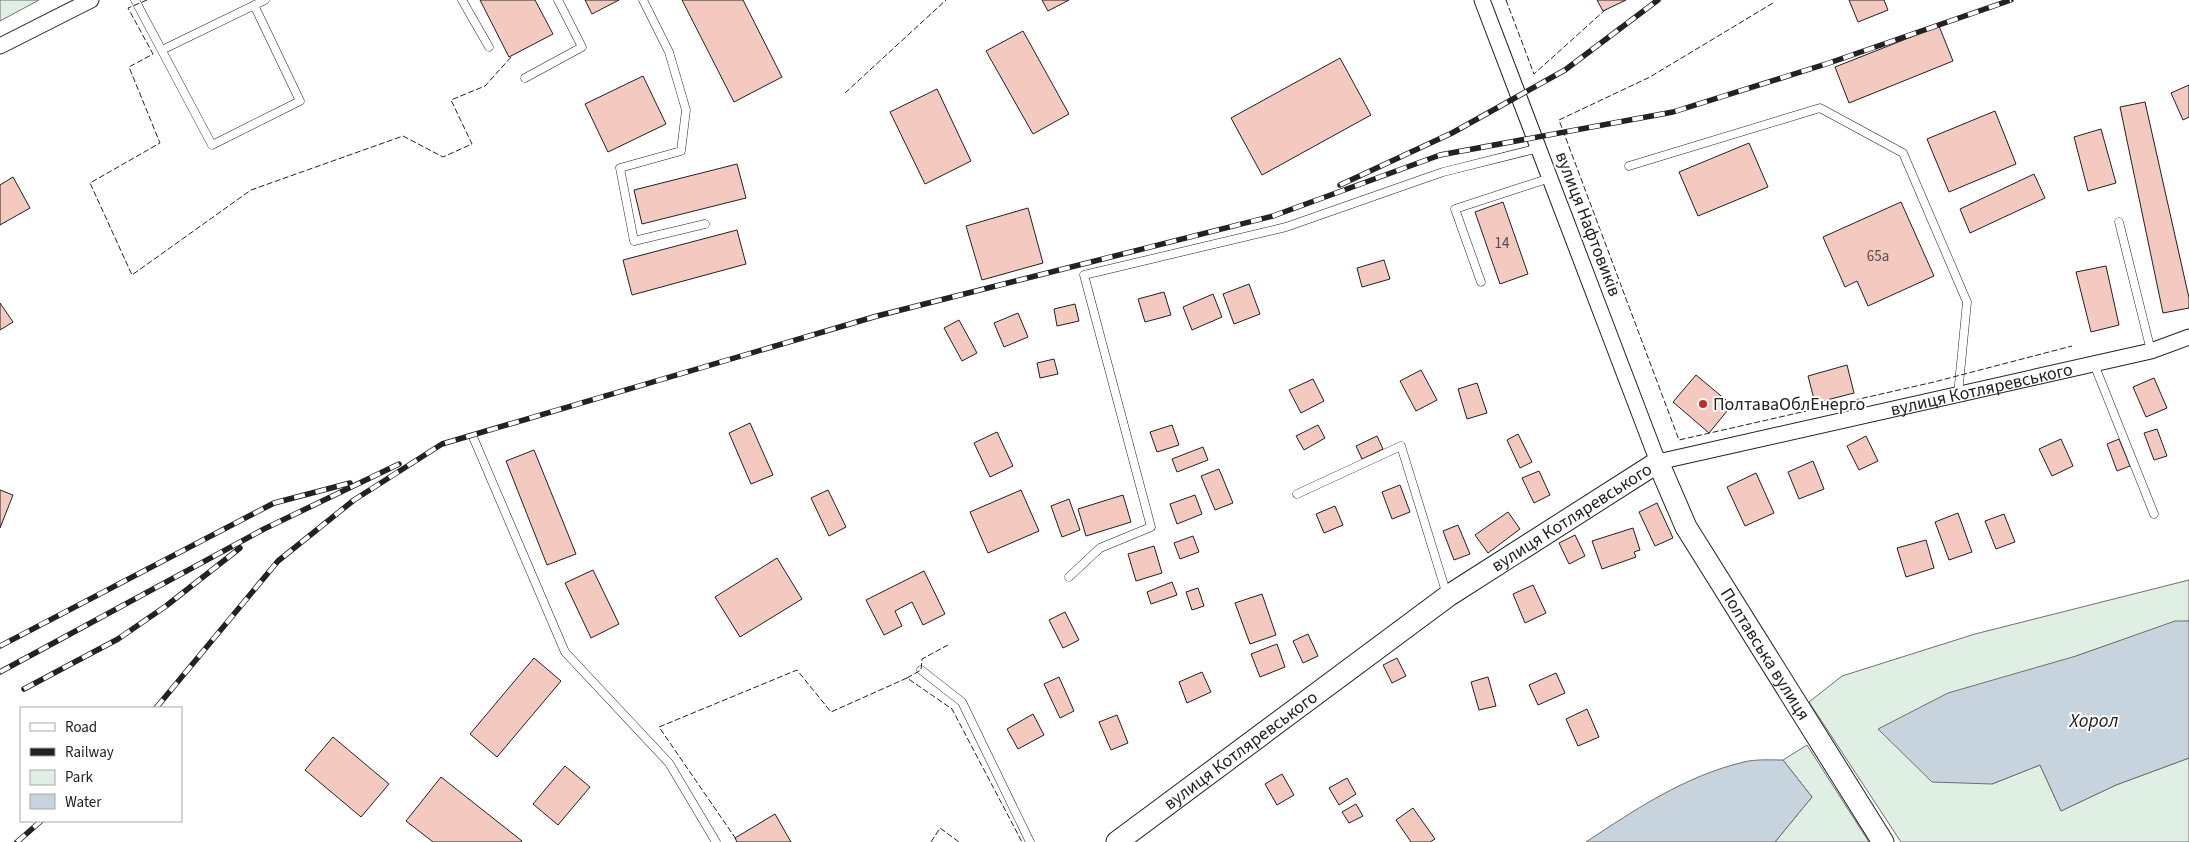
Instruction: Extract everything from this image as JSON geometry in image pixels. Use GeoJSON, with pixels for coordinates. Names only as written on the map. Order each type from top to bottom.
{"type":"FeatureCollection","features":[{"type":"Feature","properties":{"kind":"street"},"geometry":{"type":"LineString","coordinates":[[0,46],[91,0]]}},
{"type":"Feature","properties":{"kind":"street","name":"вулиця Нафтовиків"},"geometry":{"type":"LineString","coordinates":[[1482,0],[1658,462]]}},
{"type":"Feature","properties":{"kind":"street","name":"вулиця Котляревського"},"geometry":{"type":"LineString","coordinates":[[1117,842],[1448,596],[1658,462],[2151,351],[2189,337]]}},
{"type":"Feature","properties":{"kind":"street","name":"Полтавська вулиця"},"geometry":{"type":"LineString","coordinates":[[1658,462],[1686,527],[1883,842]]}},
{"type":"Feature","properties":{"kind":"lane"},"geometry":{"type":"LineString","coordinates":[[135,0],[212,145],[300,101],[254,5]]}},
{"type":"Feature","properties":{"kind":"lane"},"geometry":{"type":"LineString","coordinates":[[162,50],[266,0]]}},
{"type":"Feature","properties":{"kind":"lane"},"geometry":{"type":"LineString","coordinates":[[462,0],[489,47]]}},
{"type":"Feature","properties":{"kind":"lane"},"geometry":{"type":"LineString","coordinates":[[525,78],[582,47],[558,0]]}},
{"type":"Feature","properties":{"kind":"lane"},"geometry":{"type":"LineString","coordinates":[[644,0],[669,52],[686,110],[681,151],[620,168],[634,241],[705,224]]}},
{"type":"Feature","properties":{"kind":"lane"},"geometry":{"type":"LineString","coordinates":[[1629,166],[1820,108],[1903,153],[1967,302],[1958,394]]}},
{"type":"Feature","properties":{"kind":"lane"},"geometry":{"type":"LineString","coordinates":[[1069,578],[1100,548],[1151,527],[1084,276],[1286,227],[1443,172],[1539,148]]}},
{"type":"Feature","properties":{"kind":"lane"},"geometry":{"type":"LineString","coordinates":[[1482,282],[1455,209],[1550,178]]}},
{"type":"Feature","properties":{"kind":"lane"},"geometry":{"type":"LineString","coordinates":[[2119,222],[2151,351]]}},
{"type":"Feature","properties":{"kind":"lane"},"geometry":{"type":"LineString","coordinates":[[2094,364],[2154,514]]}},
{"type":"Feature","properties":{"kind":"lane"},"geometry":{"type":"LineString","coordinates":[[473,437],[566,652],[669,763],[716,842]]}},
{"type":"Feature","properties":{"kind":"lane"},"geometry":{"type":"LineString","coordinates":[[1297,494],[1401,446],[1448,596]]}},
{"type":"Feature","properties":{"kind":"lane"},"geometry":{"type":"LineString","coordinates":[[921,670],[962,702],[1030,842]]}},
{"type":"Feature","properties":{"kind":"green space"},"geometry":{"type":"Polygon","coordinates":[[[0,0],[39,0],[0,21],[0,0]]]}},
{"type":"Feature","properties":{"kind":"green space"},"geometry":{"type":"Polygon","coordinates":[[[2189,580],[2189,621],[2175,622],[2076,656],[1992,784],[2040,765],[2061,811],[2116,785],[2189,758],[2189,842],[1901,842],[1809,702],[1842,676],[1975,634],[2189,580]]]}},
{"type":"Feature","properties":{"kind":"green space"},"geometry":{"type":"Polygon","coordinates":[[[1807,745],[1869,842],[1775,842],[1812,797],[1783,760],[1807,745]]]}},
{"type":"Feature","properties":{"kind":"water","name":"Хорол"},"geometry":{"type":"Polygon","coordinates":[[[2175,621],[2189,621],[2189,758],[2116,785],[2061,811],[2040,765],[1992,784],[1932,782],[1878,729],[1948,693],[2076,656],[2175,621]]]}},
{"type":"Feature","properties":{"kind":"water"},"geometry":{"type":"Polygon","coordinates":[[[1783,760],[1812,797],[1775,842],[1586,842],[1642,806],[1701,776],[1749,761],[1783,760]]]}},
{"type":"Feature","properties":{"kind":"building"},"geometry":{"type":"Polygon","coordinates":[[[480,0],[535,0],[553,34],[509,57],[480,0]]]}},
{"type":"Feature","properties":{"kind":"building"},"geometry":{"type":"Polygon","coordinates":[[[585,0],[619,0],[592,14],[585,0]]]}},
{"type":"Feature","properties":{"kind":"building"},"geometry":{"type":"Polygon","coordinates":[[[682,0],[743,0],[782,77],[734,102],[682,0]]]}},
{"type":"Feature","properties":{"kind":"building"},"geometry":{"type":"Polygon","coordinates":[[[1042,0],[1069,0],[1048,11],[1042,0]]]}},
{"type":"Feature","properties":{"kind":"building"},"geometry":{"type":"Polygon","coordinates":[[[1597,0],[1626,0],[1603,11],[1597,0]]]}},
{"type":"Feature","properties":{"kind":"building"},"geometry":{"type":"Polygon","coordinates":[[[1849,0],[1884,0],[1888,10],[1858,22],[1849,0]]]}},
{"type":"Feature","properties":{"kind":"building"},"geometry":{"type":"Polygon","coordinates":[[[1939,26],[1953,61],[1849,103],[1835,67],[1939,26]]]}},
{"type":"Feature","properties":{"kind":"building"},"geometry":{"type":"Polygon","coordinates":[[[1023,31],[1069,114],[1033,134],[986,51],[1023,31]]]}},
{"type":"Feature","properties":{"kind":"building"},"geometry":{"type":"Polygon","coordinates":[[[1340,58],[1371,115],[1262,175],[1231,118],[1340,58]]]}},
{"type":"Feature","properties":{"kind":"building"},"geometry":{"type":"Polygon","coordinates":[[[643,76],[666,124],[608,152],[585,104],[643,76]]]}},
{"type":"Feature","properties":{"kind":"building"},"geometry":{"type":"Polygon","coordinates":[[[2189,85],[2189,117],[2183,120],[2171,93],[2189,85]]]}},
{"type":"Feature","properties":{"kind":"building"},"geometry":{"type":"Polygon","coordinates":[[[937,89],[971,161],[925,184],[890,112],[937,89]]]}},
{"type":"Feature","properties":{"kind":"building"},"geometry":{"type":"Polygon","coordinates":[[[2145,102],[2189,298],[2189,308],[2163,313],[2120,107],[2145,102]]]}},
{"type":"Feature","properties":{"kind":"building"},"geometry":{"type":"Polygon","coordinates":[[[1995,111],[2016,164],[1949,192],[1927,139],[1995,111]]]}},
{"type":"Feature","properties":{"kind":"building"},"geometry":{"type":"Polygon","coordinates":[[[2101,129],[2116,183],[2088,191],[2074,137],[2101,129]]]}},
{"type":"Feature","properties":{"kind":"building"},"geometry":{"type":"Polygon","coordinates":[[[1749,143],[1768,187],[1698,216],[1679,172],[1749,143]]]}},
{"type":"Feature","properties":{"kind":"building"},"geometry":{"type":"Polygon","coordinates":[[[737,164],[746,198],[642,224],[634,190],[737,164]]]}},
{"type":"Feature","properties":{"kind":"building"},"geometry":{"type":"Polygon","coordinates":[[[2034,174],[2045,198],[1970,233],[1960,209],[2034,174]]]}},
{"type":"Feature","properties":{"kind":"building"},"geometry":{"type":"Polygon","coordinates":[[[13,177],[30,208],[0,225],[0,185],[13,177]]]}},
{"type":"Feature","properties":{"kind":"building"},"geometry":{"type":"Polygon","coordinates":[[[1503,202],[1528,274],[1500,284],[1475,212],[1503,202]]]}},
{"type":"Feature","properties":{"kind":"building"},"geometry":{"type":"Polygon","coordinates":[[[1901,202],[1934,276],[1868,306],[1857,281],[1845,287],[1823,237],[1901,202]]]}},
{"type":"Feature","properties":{"kind":"building"},"geometry":{"type":"Polygon","coordinates":[[[1028,208],[1043,263],[982,280],[966,226],[1028,208]]]}},
{"type":"Feature","properties":{"kind":"building"},"geometry":{"type":"Polygon","coordinates":[[[737,230],[746,264],[632,295],[623,260],[737,230]]]}},
{"type":"Feature","properties":{"kind":"building"},"geometry":{"type":"Polygon","coordinates":[[[1384,260],[1390,279],[1362,287],[1357,268],[1384,260]]]}},
{"type":"Feature","properties":{"kind":"building"},"geometry":{"type":"Polygon","coordinates":[[[2106,266],[2119,325],[2091,332],[2076,272],[2106,266]]]}},
{"type":"Feature","properties":{"kind":"building"},"geometry":{"type":"Polygon","coordinates":[[[1249,284],[1260,314],[1234,324],[1223,294],[1249,284]]]}},
{"type":"Feature","properties":{"kind":"building"},"geometry":{"type":"Polygon","coordinates":[[[1164,292],[1171,315],[1145,322],[1138,299],[1164,292]]]}},
{"type":"Feature","properties":{"kind":"building"},"geometry":{"type":"Polygon","coordinates":[[[1213,294],[1222,317],[1192,330],[1183,307],[1213,294]]]}},
{"type":"Feature","properties":{"kind":"building"},"geometry":{"type":"Polygon","coordinates":[[[0,303],[13,322],[0,330],[0,303]]]}},
{"type":"Feature","properties":{"kind":"building"},"geometry":{"type":"Polygon","coordinates":[[[1075,304],[1079,321],[1057,326],[1054,309],[1075,304]]]}},
{"type":"Feature","properties":{"kind":"building"},"geometry":{"type":"Polygon","coordinates":[[[1018,313],[1028,337],[1004,347],[994,323],[1018,313]]]}},
{"type":"Feature","properties":{"kind":"building"},"geometry":{"type":"Polygon","coordinates":[[[959,320],[977,353],[962,361],[944,328],[959,320]]]}},
{"type":"Feature","properties":{"kind":"building"},"geometry":{"type":"Polygon","coordinates":[[[1054,359],[1058,374],[1040,378],[1037,363],[1054,359]]]}},
{"type":"Feature","properties":{"kind":"building"},"geometry":{"type":"Polygon","coordinates":[[[1847,365],[1854,393],[1815,403],[1808,376],[1847,365]]]}},
{"type":"Feature","properties":{"kind":"building"},"geometry":{"type":"Polygon","coordinates":[[[1421,370],[1437,400],[1416,411],[1400,381],[1421,370]]]}},
{"type":"Feature","properties":{"kind":"building","name":"ПолтаваОблЕнерго"},"geometry":{"type":"Polygon","coordinates":[[[1696,375],[1732,405],[1709,433],[1673,402],[1696,375]]]}},
{"type":"Feature","properties":{"kind":"building"},"geometry":{"type":"Polygon","coordinates":[[[2154,378],[2167,408],[2146,417],[2133,387],[2154,378]]]}},
{"type":"Feature","properties":{"kind":"building"},"geometry":{"type":"Polygon","coordinates":[[[1313,379],[1324,401],[1301,413],[1289,390],[1313,379]]]}},
{"type":"Feature","properties":{"kind":"building"},"geometry":{"type":"Polygon","coordinates":[[[1477,383],[1487,413],[1467,419],[1458,389],[1477,383]]]}},
{"type":"Feature","properties":{"kind":"building"},"geometry":{"type":"Polygon","coordinates":[[[750,423],[773,475],[751,484],[729,433],[750,423]]]}},
{"type":"Feature","properties":{"kind":"building"},"geometry":{"type":"Polygon","coordinates":[[[1172,425],[1179,445],[1157,452],[1150,432],[1172,425]]]}},
{"type":"Feature","properties":{"kind":"building"},"geometry":{"type":"Polygon","coordinates":[[[1318,425],[1325,438],[1304,450],[1296,436],[1318,425]]]}},
{"type":"Feature","properties":{"kind":"building"},"geometry":{"type":"Polygon","coordinates":[[[2157,429],[2167,456],[2154,460],[2144,433],[2157,429]]]}},
{"type":"Feature","properties":{"kind":"building"},"geometry":{"type":"Polygon","coordinates":[[[997,432],[1013,466],[990,477],[974,443],[997,432]]]}},
{"type":"Feature","properties":{"kind":"building"},"geometry":{"type":"Polygon","coordinates":[[[1518,434],[1532,462],[1520,468],[1507,440],[1518,434]]]}},
{"type":"Feature","properties":{"kind":"building"},"geometry":{"type":"Polygon","coordinates":[[[1377,436],[1383,449],[1362,459],[1356,446],[1377,436]]]}},
{"type":"Feature","properties":{"kind":"building"},"geometry":{"type":"Polygon","coordinates":[[[1866,436],[1878,461],[1859,470],[1847,446],[1866,436]]]}},
{"type":"Feature","properties":{"kind":"building"},"geometry":{"type":"Polygon","coordinates":[[[2061,439],[2073,466],[2052,476],[2039,449],[2061,439]]]}},
{"type":"Feature","properties":{"kind":"building"},"geometry":{"type":"Polygon","coordinates":[[[2119,439],[2130,466],[2117,471],[2107,444],[2119,439]]]}},
{"type":"Feature","properties":{"kind":"building"},"geometry":{"type":"Polygon","coordinates":[[[1203,447],[1208,460],[1177,472],[1172,459],[1203,447]]]}},
{"type":"Feature","properties":{"kind":"building"},"geometry":{"type":"Polygon","coordinates":[[[534,450],[576,554],[547,565],[506,461],[534,450]]]}},
{"type":"Feature","properties":{"kind":"building"},"geometry":{"type":"Polygon","coordinates":[[[1813,461],[1824,489],[1799,499],[1788,472],[1813,461]]]}},
{"type":"Feature","properties":{"kind":"building"},"geometry":{"type":"Polygon","coordinates":[[[1219,469],[1233,503],[1215,510],[1201,476],[1219,469]]]}},
{"type":"Feature","properties":{"kind":"building"},"geometry":{"type":"Polygon","coordinates":[[[1539,471],[1550,495],[1534,503],[1522,478],[1539,471]]]}},
{"type":"Feature","properties":{"kind":"building"},"geometry":{"type":"Polygon","coordinates":[[[1756,473],[1774,513],[1745,526],[1727,487],[1756,473]]]}},
{"type":"Feature","properties":{"kind":"building"},"geometry":{"type":"Polygon","coordinates":[[[1400,485],[1410,512],[1392,519],[1382,492],[1400,485]]]}},
{"type":"Feature","properties":{"kind":"building"},"geometry":{"type":"Polygon","coordinates":[[[0,490],[13,495],[0,528],[0,490]]]}},
{"type":"Feature","properties":{"kind":"building"},"geometry":{"type":"Polygon","coordinates":[[[828,490],[846,527],[829,536],[811,498],[828,490]]]}},
{"type":"Feature","properties":{"kind":"building"},"geometry":{"type":"Polygon","coordinates":[[[1021,490],[1039,531],[988,553],[970,512],[1021,490]]]}},
{"type":"Feature","properties":{"kind":"building"},"geometry":{"type":"Polygon","coordinates":[[[1123,495],[1131,522],[1086,536],[1078,509],[1123,495]]]}},
{"type":"Feature","properties":{"kind":"building"},"geometry":{"type":"Polygon","coordinates":[[[1195,495],[1202,514],[1177,524],[1170,504],[1195,495]]]}},
{"type":"Feature","properties":{"kind":"building"},"geometry":{"type":"Polygon","coordinates":[[[1069,499],[1080,530],[1062,537],[1051,506],[1069,499]]]}},
{"type":"Feature","properties":{"kind":"building"},"geometry":{"type":"Polygon","coordinates":[[[1657,503],[1673,538],[1655,546],[1639,512],[1657,503]]]}},
{"type":"Feature","properties":{"kind":"building"},"geometry":{"type":"Polygon","coordinates":[[[1335,506],[1343,525],[1324,533],[1316,514],[1335,506]]]}},
{"type":"Feature","properties":{"kind":"building"},"geometry":{"type":"Polygon","coordinates":[[[1508,512],[1520,529],[1488,553],[1475,535],[1508,512]]]}},
{"type":"Feature","properties":{"kind":"building"},"geometry":{"type":"Polygon","coordinates":[[[1958,513],[1972,552],[1949,560],[1935,522],[1958,513]]]}},
{"type":"Feature","properties":{"kind":"building"},"geometry":{"type":"Polygon","coordinates":[[[2004,514],[2015,542],[1996,549],[1985,521],[2004,514]]]}},
{"type":"Feature","properties":{"kind":"building"},"geometry":{"type":"Polygon","coordinates":[[[1458,525],[1470,554],[1454,560],[1443,531],[1458,525]]]}},
{"type":"Feature","properties":{"kind":"building"},"geometry":{"type":"Polygon","coordinates":[[[1633,528],[1640,550],[1634,552],[1636,557],[1602,569],[1592,541],[1633,528]]]}},
{"type":"Feature","properties":{"kind":"building"},"geometry":{"type":"Polygon","coordinates":[[[1575,535],[1585,556],[1569,564],[1559,543],[1575,535]]]}},
{"type":"Feature","properties":{"kind":"building"},"geometry":{"type":"Polygon","coordinates":[[[1193,536],[1199,552],[1180,559],[1174,543],[1193,536]]]}},
{"type":"Feature","properties":{"kind":"building"},"geometry":{"type":"Polygon","coordinates":[[[1926,540],[1934,568],[1906,577],[1897,548],[1926,540]]]}},
{"type":"Feature","properties":{"kind":"building"},"geometry":{"type":"Polygon","coordinates":[[[1154,546],[1162,573],[1136,581],[1128,554],[1154,546]]]}},
{"type":"Feature","properties":{"kind":"building"},"geometry":{"type":"Polygon","coordinates":[[[777,558],[802,599],[740,637],[715,597],[777,558]]]}},
{"type":"Feature","properties":{"kind":"building"},"geometry":{"type":"Polygon","coordinates":[[[593,570],[619,624],[591,638],[565,583],[593,570]]]}},
{"type":"Feature","properties":{"kind":"building"},"geometry":{"type":"Polygon","coordinates":[[[924,571],[945,614],[923,625],[912,602],[895,611],[902,626],[884,635],[866,600],[924,571]]]}},
{"type":"Feature","properties":{"kind":"building"},"geometry":{"type":"Polygon","coordinates":[[[1172,582],[1177,595],[1151,604],[1147,592],[1172,582]]]}},
{"type":"Feature","properties":{"kind":"building"},"geometry":{"type":"Polygon","coordinates":[[[1533,585],[1546,613],[1525,623],[1513,594],[1533,585]]]}},
{"type":"Feature","properties":{"kind":"building"},"geometry":{"type":"Polygon","coordinates":[[[1198,588],[1204,606],[1192,610],[1186,592],[1198,588]]]}},
{"type":"Feature","properties":{"kind":"building"},"geometry":{"type":"Polygon","coordinates":[[[1262,594],[1276,635],[1250,644],[1235,603],[1262,594]]]}},
{"type":"Feature","properties":{"kind":"building"},"geometry":{"type":"Polygon","coordinates":[[[1065,612],[1079,640],[1063,648],[1049,620],[1065,612]]]}},
{"type":"Feature","properties":{"kind":"building"},"geometry":{"type":"Polygon","coordinates":[[[1308,634],[1318,656],[1303,663],[1293,641],[1308,634]]]}},
{"type":"Feature","properties":{"kind":"building"},"geometry":{"type":"Polygon","coordinates":[[[1277,644],[1285,667],[1260,677],[1251,654],[1277,644]]]}},
{"type":"Feature","properties":{"kind":"building"},"geometry":{"type":"Polygon","coordinates":[[[534,658],[561,681],[497,757],[470,734],[534,658]]]}},
{"type":"Feature","properties":{"kind":"building"},"geometry":{"type":"Polygon","coordinates":[[[1397,658],[1406,676],[1392,683],[1383,665],[1397,658]]]}},
{"type":"Feature","properties":{"kind":"building"},"geometry":{"type":"Polygon","coordinates":[[[1202,672],[1211,692],[1187,703],[1179,682],[1202,672]]]}},
{"type":"Feature","properties":{"kind":"building"},"geometry":{"type":"Polygon","coordinates":[[[1556,673],[1565,693],[1538,705],[1529,685],[1556,673]]]}},
{"type":"Feature","properties":{"kind":"building"},"geometry":{"type":"Polygon","coordinates":[[[1059,677],[1074,711],[1060,718],[1044,684],[1059,677]]]}},
{"type":"Feature","properties":{"kind":"building"},"geometry":{"type":"Polygon","coordinates":[[[1488,677],[1496,706],[1479,710],[1471,682],[1488,677]]]}},
{"type":"Feature","properties":{"kind":"building"},"geometry":{"type":"Polygon","coordinates":[[[1587,709],[1599,737],[1578,746],[1566,719],[1587,709]]]}},
{"type":"Feature","properties":{"kind":"building"},"geometry":{"type":"Polygon","coordinates":[[[1033,714],[1044,735],[1018,749],[1007,729],[1033,714]]]}},
{"type":"Feature","properties":{"kind":"building"},"geometry":{"type":"Polygon","coordinates":[[[1117,715],[1128,743],[1111,750],[1099,722],[1117,715]]]}},
{"type":"Feature","properties":{"kind":"building"},"geometry":{"type":"Polygon","coordinates":[[[333,737],[389,784],[361,817],[305,770],[333,737]]]}},
{"type":"Feature","properties":{"kind":"building"},"geometry":{"type":"Polygon","coordinates":[[[565,766],[590,787],[558,825],[533,804],[565,766]]]}},
{"type":"Feature","properties":{"kind":"building"},"geometry":{"type":"Polygon","coordinates":[[[1282,774],[1294,795],[1277,805],[1265,784],[1282,774]]]}},
{"type":"Feature","properties":{"kind":"building"},"geometry":{"type":"Polygon","coordinates":[[[441,777],[522,841],[433,842],[406,821],[441,777]]]}},
{"type":"Feature","properties":{"kind":"building"},"geometry":{"type":"Polygon","coordinates":[[[1347,778],[1356,794],[1339,805],[1329,788],[1347,778]]]}},
{"type":"Feature","properties":{"kind":"building"},"geometry":{"type":"Polygon","coordinates":[[[1356,804],[1363,816],[1349,823],[1342,812],[1356,804]]]}},
{"type":"Feature","properties":{"kind":"building"},"geometry":{"type":"Polygon","coordinates":[[[1413,808],[1435,839],[1430,842],[1411,842],[1396,820],[1413,808]]]}},
{"type":"Feature","properties":{"kind":"building"},"geometry":{"type":"Polygon","coordinates":[[[775,814],[791,842],[737,842],[735,838],[775,814]]]}},
{"type":"Feature","properties":{"kind":"railway"},"geometry":{"type":"LineString","coordinates":[[1340,185],[1452,133],[1565,70],[1658,0]]}},
{"type":"Feature","properties":{"kind":"railway"},"geometry":{"type":"LineString","coordinates":[[157,707],[278,561],[354,500],[442,444],[877,316],[1273,216],[1440,155],[1673,112],[1829,63],[2011,0]]}},
{"type":"Feature","properties":{"kind":"railway"},"geometry":{"type":"LineString","coordinates":[[0,672],[264,529],[399,464]]}},
{"type":"Feature","properties":{"kind":"railway"},"geometry":{"type":"LineString","coordinates":[[0,646],[274,503],[350,483]]}},
{"type":"Feature","properties":{"kind":"railway"},"geometry":{"type":"LineString","coordinates":[[24,689],[118,639],[166,606],[240,548]]}},
{"type":"Feature","properties":{"kind":"railway"},"geometry":{"type":"LineString","coordinates":[[17,842],[40,822]]}},
{"type":"Feature","properties":{"kind":"fence"},"geometry":{"type":"LineString","coordinates":[[147,0],[128,8],[153,54],[129,67],[160,143],[90,183],[132,275],[251,190],[403,136],[443,157],[472,144],[451,100],[485,86],[512,56]]}},
{"type":"Feature","properties":{"kind":"fence"},"geometry":{"type":"LineString","coordinates":[[845,93],[946,0]]}},
{"type":"Feature","properties":{"kind":"fence"},"geometry":{"type":"LineString","coordinates":[[1506,0],[1534,74],[1605,10]]}},
{"type":"Feature","properties":{"kind":"fence"},"geometry":{"type":"LineString","coordinates":[[1773,3],[1650,77],[1559,120],[1679,440],[1934,382],[2072,346]]}},
{"type":"Feature","properties":{"kind":"fence"},"geometry":{"type":"LineString","coordinates":[[907,678],[921,670],[922,659],[948,645]]}},
{"type":"Feature","properties":{"kind":"fence"},"geometry":{"type":"LineString","coordinates":[[736,839],[659,727],[797,670],[831,712],[907,678],[952,709],[1022,842]]}},
{"type":"Feature","properties":{"kind":"fence"},"geometry":{"type":"LineString","coordinates":[[931,842],[940,828],[959,842]]}},
{"type":"Feature","properties":{"kind":"place","name":"ПолтаваОблЕнерго"},"geometry":{"type":"Point","coordinates":[1703,404]}}]}
